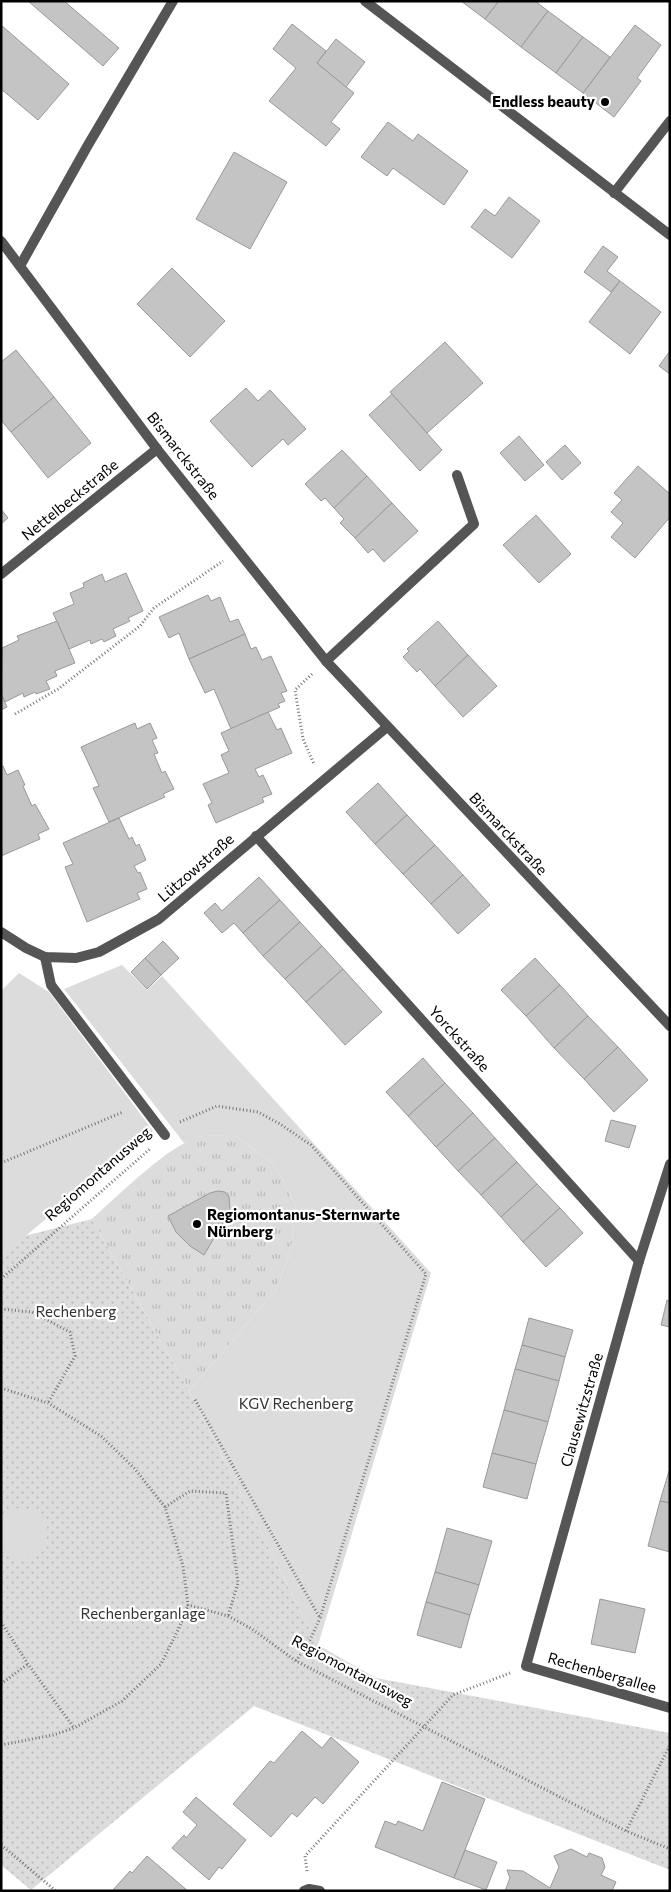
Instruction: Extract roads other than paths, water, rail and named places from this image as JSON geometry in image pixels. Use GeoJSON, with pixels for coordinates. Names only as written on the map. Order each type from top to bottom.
{"type":"FeatureCollection","features":[{"type":"Feature","properties":{"kind":"street"},"geometry":{"type":"LineString","coordinates":[[20,266],[88,145],[173,1]]}},
{"type":"Feature","properties":{"kind":"street"},"geometry":{"type":"LineString","coordinates":[[365,1],[670,234]]}},
{"type":"Feature","properties":{"kind":"street"},"geometry":{"type":"LineString","coordinates":[[614,193],[670,121]]}},
{"type":"Feature","properties":{"kind":"street","name":"Bismarckstraße"},"geometry":{"type":"LineString","coordinates":[[1,241],[157,449],[326,661],[670,1026]]}},
{"type":"Feature","properties":{"kind":"street","name":"Nettelbeckstraße"},"geometry":{"type":"LineString","coordinates":[[1,574],[157,449]]}},
{"type":"Feature","properties":{"kind":"street"},"geometry":{"type":"LineString","coordinates":[[326,661],[474,524],[458,475]]}},
{"type":"Feature","properties":{"kind":"street","name":"Lützowstraße"},"geometry":{"type":"LineString","coordinates":[[1,932],[26,948],[45,957],[76,958],[99,952],[159,919],[387,727]]}},
{"type":"Feature","properties":{"kind":"street","name":"Yorckstraße"},"geometry":{"type":"LineString","coordinates":[[256,836],[639,1261]]}},
{"type":"Feature","properties":{"kind":"street","name":"Regiomontanusweg"},"geometry":{"type":"LineString","coordinates":[[45,957],[51,985],[165,1135]]}},
{"type":"Feature","properties":{"kind":"street","name":"Clausewitzstraße"},"geometry":{"type":"LineString","coordinates":[[526,1666],[639,1261],[670,1164]]}},
{"type":"Feature","properties":{"kind":"street","name":"Rechenbergallee"},"geometry":{"type":"LineString","coordinates":[[526,1666],[670,1708]]}},
{"type":"Feature","properties":{"kind":"street"},"geometry":{"type":"LineString","coordinates":[[306,1890],[320,1891]]}},
{"type":"Feature","properties":{"kind":"place","name":"Endless beauty"},"geometry":{"type":"Point","coordinates":[605,102]}},
{"type":"Feature","properties":{"kind":"place","name":"Regiomontanus-Sternwarte Nürnberg"},"geometry":{"type":"Point","coordinates":[197,1224]}},
{"type":"Feature","properties":{"kind":"park label","name":"Rechenberg"},"geometry":{"type":"Point","coordinates":[76,1312]}},
{"type":"Feature","properties":{"kind":"park label","name":"KGV Rechenberg"},"geometry":{"type":"Point","coordinates":[296,1404]}},
{"type":"Feature","properties":{"kind":"park label","name":"Rechenberganlage"},"geometry":{"type":"Point","coordinates":[143,1614]}}]}
